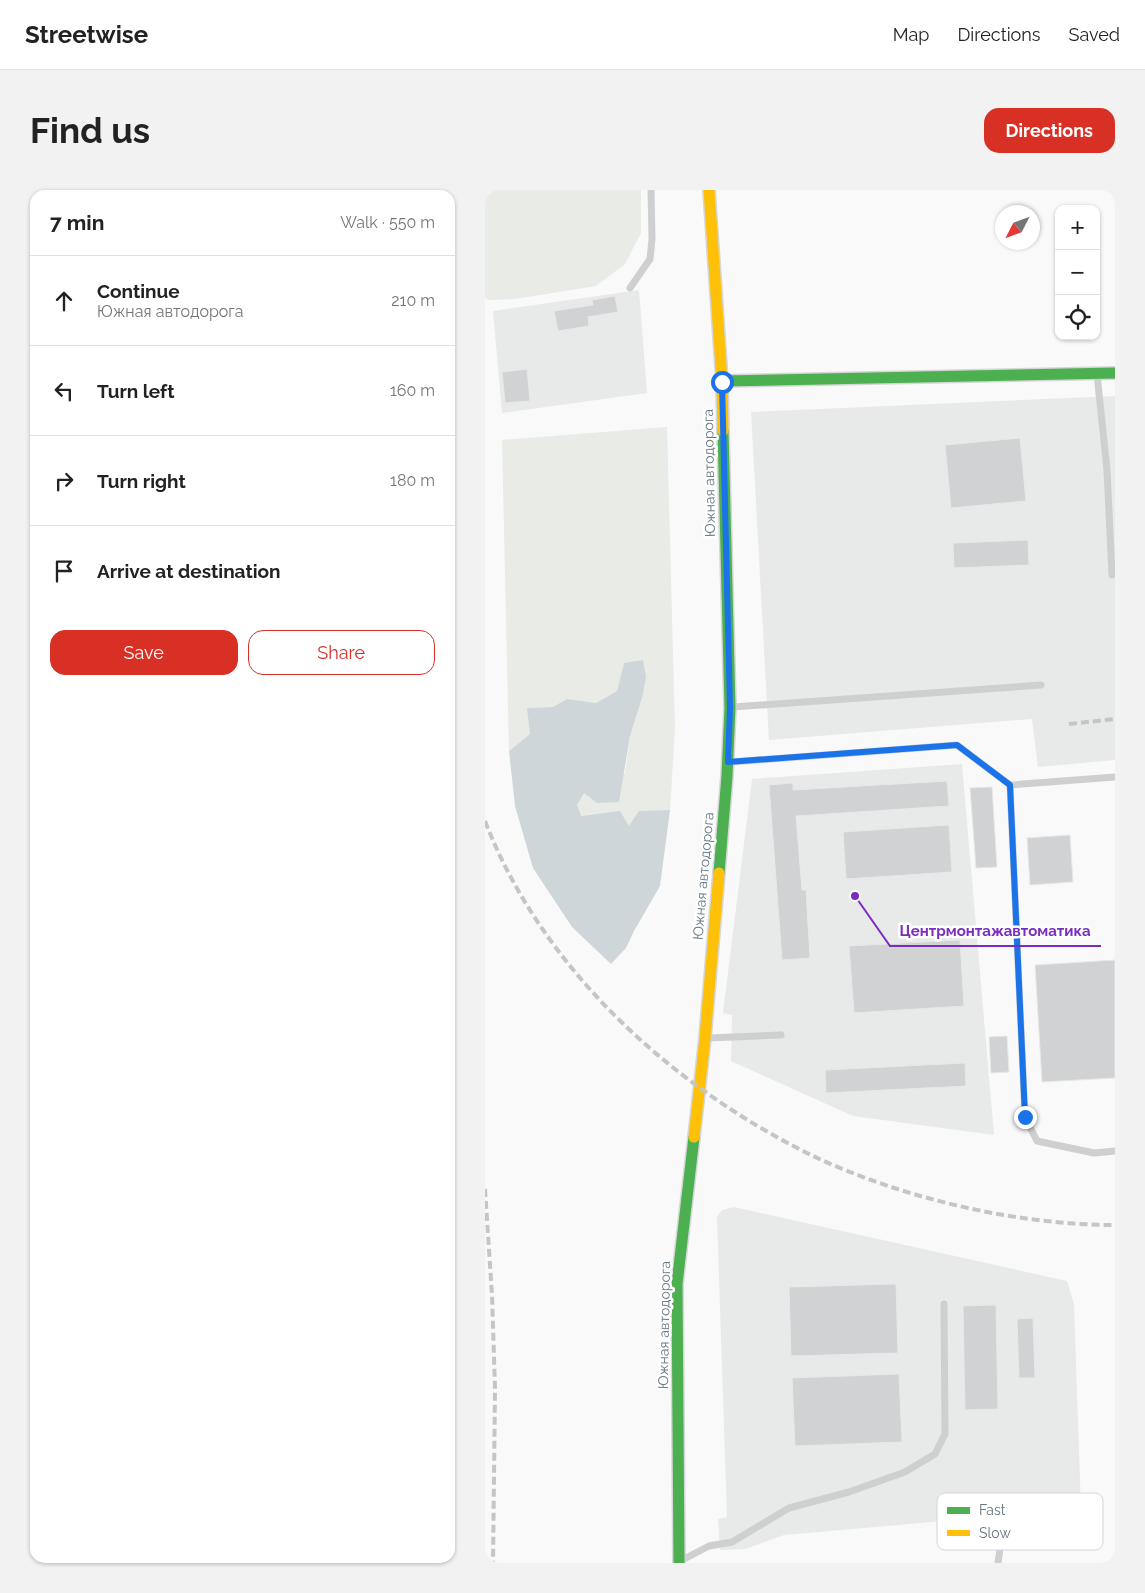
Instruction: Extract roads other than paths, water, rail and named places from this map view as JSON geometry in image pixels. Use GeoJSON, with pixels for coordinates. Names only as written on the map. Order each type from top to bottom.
{"type":"FeatureCollection","features":[{"type":"Feature","properties":{"kind":"main road","name":"Южная автодорога"},"geometry":{"type":"LineString","coordinates":[[679,1562],[677,1284],[705,1038],[728,762],[730,708],[722,382],[709,190]]}},
{"type":"Feature","properties":{"kind":"main road"},"geometry":{"type":"LineString","coordinates":[[722,382],[1115,374]]}},
{"type":"Feature","properties":{"kind":"lane"},"geometry":{"type":"LineString","coordinates":[[630,288],[649,259],[652,239],[651,190]]}},
{"type":"Feature","properties":{"kind":"lane"},"geometry":{"type":"LineString","coordinates":[[1097,374],[1107,470],[1112,575]]}},
{"type":"Feature","properties":{"kind":"lane"},"geometry":{"type":"LineString","coordinates":[[730,708],[1041,685]]}},
{"type":"Feature","properties":{"kind":"lane"},"geometry":{"type":"LineString","coordinates":[[728,762],[957,745],[1010,785],[1115,777]]}},
{"type":"Feature","properties":{"kind":"lane"},"geometry":{"type":"LineString","coordinates":[[1010,785],[1025,1117],[1037,1142],[1094,1153],[1115,1151]]}},
{"type":"Feature","properties":{"kind":"lane"},"geometry":{"type":"LineString","coordinates":[[705,1038],[781,1035]]}},
{"type":"Feature","properties":{"kind":"lane"},"geometry":{"type":"LineString","coordinates":[[679,1562],[709,1546],[732,1542],[789,1508],[849,1492],[905,1472],[935,1454],[945,1434],[944,1304]]}},
{"type":"Feature","properties":{"kind":"lane"},"geometry":{"type":"LineString","coordinates":[[998,1563],[1000,1550]]}},
{"type":"Feature","properties":{"kind":"railway"},"geometry":{"type":"LineString","coordinates":[[1069,724],[1115,719]]}},
{"type":"Feature","properties":{"kind":"railway"},"geometry":{"type":"LineString","coordinates":[[485,821],[510,875],[540,926],[576,974],[617,1018],[661,1058],[709,1095],[759,1127],[811,1155],[883,1184],[921,1196],[999,1214],[1077,1224],[1115,1225]]}},
{"type":"Feature","properties":{"kind":"railway"},"geometry":{"type":"LineString","coordinates":[[485,1189],[492,1295],[495,1389],[493,1563]]}},
{"type":"Feature","properties":{"kind":"place","name":"Центрмонтажавтоматика"},"geometry":{"type":"Point","coordinates":[855,896]}}]}
